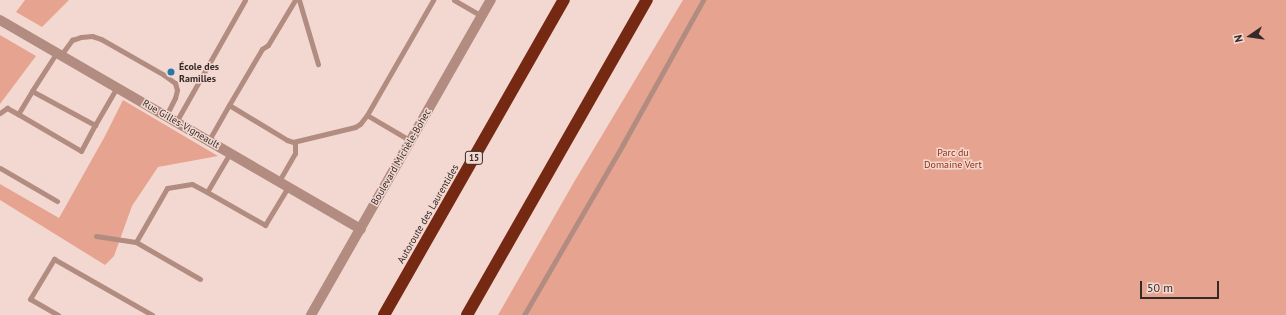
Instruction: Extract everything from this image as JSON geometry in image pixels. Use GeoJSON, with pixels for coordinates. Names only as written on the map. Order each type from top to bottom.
{"type":"FeatureCollection","features":[{"type":"Feature","properties":{"kind":"highway","name":"Autoroute des Laurentides"},"geometry":{"type":"LineString","coordinates":[[384,315],[564,0]]}},
{"type":"Feature","properties":{"kind":"highway"},"geometry":{"type":"LineString","coordinates":[[467,315],[647,0]]}},
{"type":"Feature","properties":{"kind":"street","name":"Boulevard Michèle-Bohec"},"geometry":{"type":"LineString","coordinates":[[311,315],[491,0]]}},
{"type":"Feature","properties":{"kind":"street","name":"Rue Gilles-Vigneault"},"geometry":{"type":"LineString","coordinates":[[0,20],[360,228]]}},
{"type":"Feature","properties":{"kind":"lane"},"geometry":{"type":"LineString","coordinates":[[176,122],[245,0]]}},
{"type":"Feature","properties":{"kind":"lane"},"geometry":{"type":"LineString","coordinates":[[209,140],[262,49],[268,45],[295,0]]}},
{"type":"Feature","properties":{"kind":"lane"},"geometry":{"type":"LineString","coordinates":[[299,0],[318,64]]}},
{"type":"Feature","properties":{"kind":"lane"},"geometry":{"type":"LineString","coordinates":[[229,105],[287,140],[295,142],[354,127],[360,124],[367,116],[433,0]]}},
{"type":"Feature","properties":{"kind":"lane"},"geometry":{"type":"LineString","coordinates":[[454,0],[482,16]]}},
{"type":"Feature","properties":{"kind":"lane"},"geometry":{"type":"LineString","coordinates":[[524,315],[623,144],[703,0]]}},
{"type":"Feature","properties":{"kind":"lane"},"geometry":{"type":"LineString","coordinates":[[18,114],[32,91],[59,54],[72,40],[92,36],[101,39],[164,75],[175,84],[177,90],[175,98],[166,116]]}},
{"type":"Feature","properties":{"kind":"lane"},"geometry":{"type":"LineString","coordinates":[[0,113],[7,108],[81,151],[117,87]]}},
{"type":"Feature","properties":{"kind":"lane"},"geometry":{"type":"LineString","coordinates":[[32,91],[95,125]]}},
{"type":"Feature","properties":{"kind":"lane"},"geometry":{"type":"LineString","coordinates":[[367,116],[411,141]]}},
{"type":"Feature","properties":{"kind":"lane"},"geometry":{"type":"LineString","coordinates":[[279,181],[295,153],[295,142]]}},
{"type":"Feature","properties":{"kind":"lane"},"geometry":{"type":"LineString","coordinates":[[207,192],[230,153]]}},
{"type":"Feature","properties":{"kind":"lane"},"geometry":{"type":"LineString","coordinates":[[0,168],[56,201]]}},
{"type":"Feature","properties":{"kind":"lane"},"geometry":{"type":"LineString","coordinates":[[136,242],[167,188],[192,184],[265,225],[288,186]]}},
{"type":"Feature","properties":{"kind":"lane"},"geometry":{"type":"LineString","coordinates":[[96,236],[136,242],[200,279]]}},
{"type":"Feature","properties":{"kind":"lane"},"geometry":{"type":"LineString","coordinates":[[58,315],[30,299],[54,258],[152,315]]}},
{"type":"Feature","properties":{"kind":"green space"},"geometry":{"type":"Polygon","coordinates":[[[25,0],[69,0],[42,27],[16,12],[25,0]]]}},
{"type":"Feature","properties":{"kind":"green space","name":"Parc du Domaine Vert"},"geometry":{"type":"Polygon","coordinates":[[[683,0],[1286,0],[1286,315],[498,315],[574,182],[683,0]]]}},
{"type":"Feature","properties":{"kind":"green space"},"geometry":{"type":"Polygon","coordinates":[[[0,35],[36,56],[0,104],[0,35]]]}},
{"type":"Feature","properties":{"kind":"green space"},"geometry":{"type":"Polygon","coordinates":[[[123,100],[218,156],[158,167],[132,206],[114,256],[105,265],[0,200],[0,184],[59,218],[105,136],[123,100]]]}},
{"type":"Feature","properties":{"kind":"place","name":"École des Ramilles"},"geometry":{"type":"Point","coordinates":[171,72]}}]}
